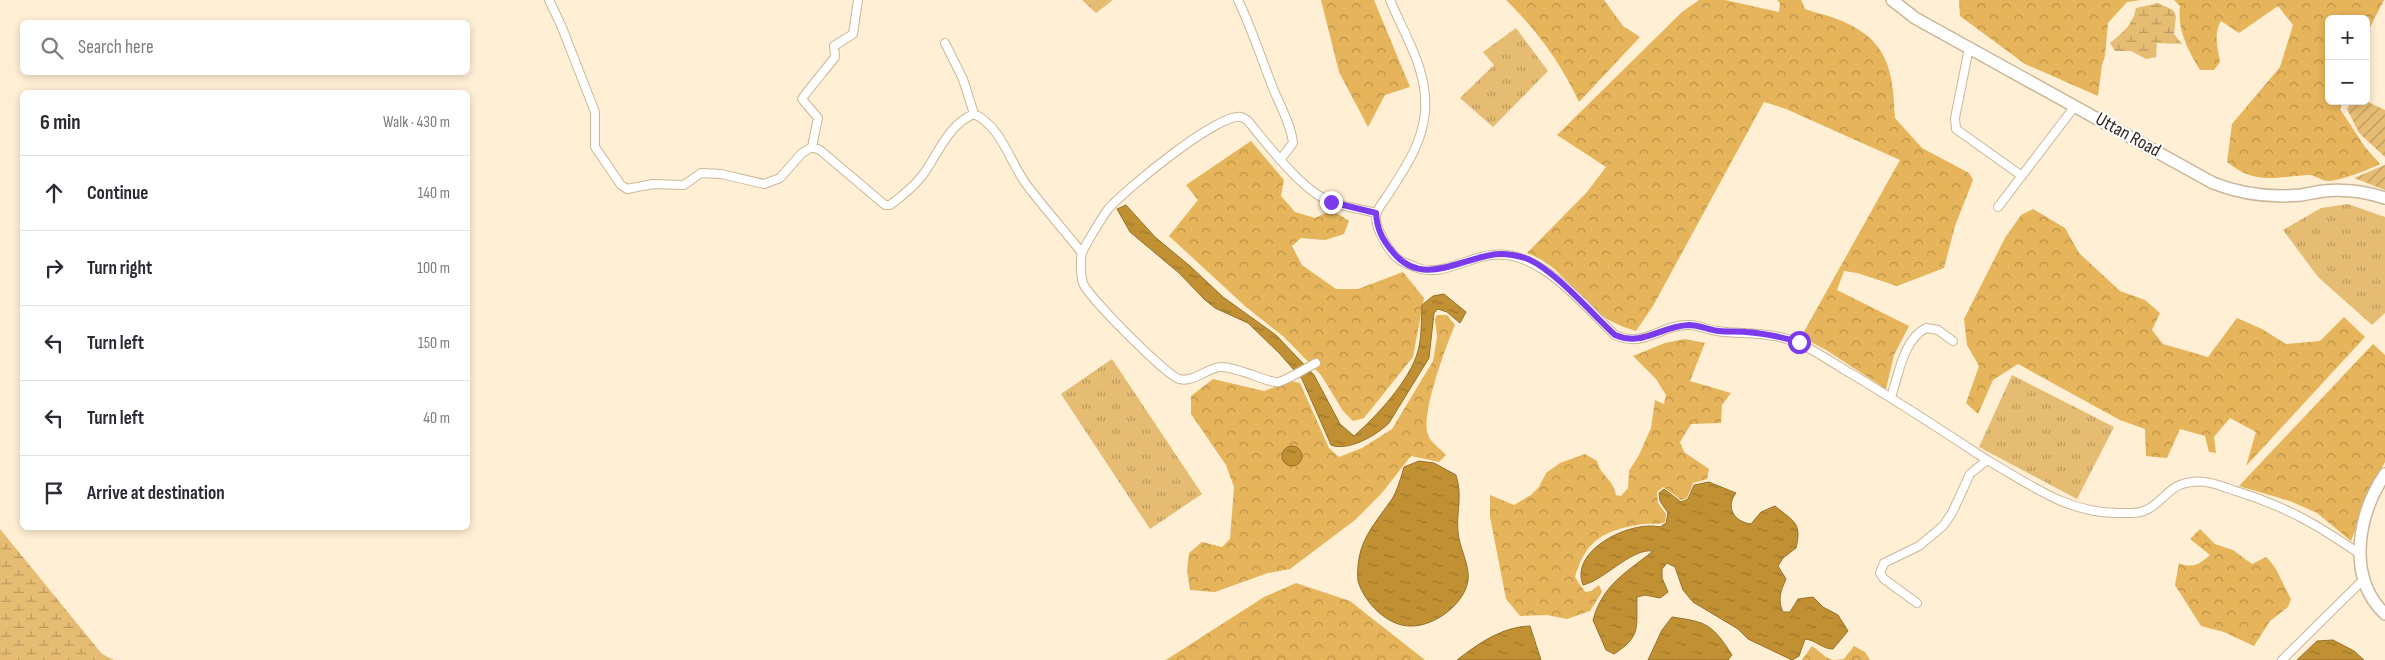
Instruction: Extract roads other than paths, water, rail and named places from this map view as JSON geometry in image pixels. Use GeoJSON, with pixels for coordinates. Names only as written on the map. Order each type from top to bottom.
{"type":"FeatureCollection","features":[{"type":"Feature","properties":{"kind":"main road","name":"Uttan Road"},"geometry":{"type":"LineString","coordinates":[[1892,0],[1915,18],[2213,183],[2235,191],[2279,196],[2348,191],[2385,198]]}},
{"type":"Feature","properties":{"kind":"main road"},"geometry":{"type":"LineString","coordinates":[[2385,474],[2371,498],[2364,523],[2360,554],[2364,579],[2370,596],[2385,614]]}},
{"type":"Feature","properties":{"kind":"street"},"geometry":{"type":"LineString","coordinates":[[549,0],[561,25],[595,112],[595,147],[620,185],[627,189],[653,184],[684,185],[701,173],[721,174],[757,184],[764,184],[780,178],[802,153],[812,147],[818,118],[802,100],[803,95],[815,85],[834,58],[834,46],[852,34],[858,0]]}},
{"type":"Feature","properties":{"kind":"street"},"geometry":{"type":"LineString","coordinates":[[1238,0],[1250,24],[1292,133],[1293,143],[1280,160]]}},
{"type":"Feature","properties":{"kind":"street"},"geometry":{"type":"LineString","coordinates":[[1390,0],[1416,56],[1425,84],[1425,112],[1420,138],[1410,160],[1376,213],[1376,224],[1382,238],[1400,260],[1423,270],[1448,268],[1492,254],[1527,259],[1547,271],[1615,335],[1627,340],[1640,339],[1670,328],[1690,325],[1719,331],[1776,336],[1799,342],[1891,397],[1987,460],[2070,506],[2109,513],[2144,511],[2154,505],[2176,485],[2192,482],[2210,482],[2274,503],[2298,514],[2360,554]]}},
{"type":"Feature","properties":{"kind":"street"},"geometry":{"type":"LineString","coordinates":[[945,42],[963,79],[974,114],[993,128],[1026,184],[1082,253]]}},
{"type":"Feature","properties":{"kind":"street"},"geometry":{"type":"LineString","coordinates":[[1969,48],[1955,118],[1956,129],[2022,176]]}},
{"type":"Feature","properties":{"kind":"street"},"geometry":{"type":"LineString","coordinates":[[1998,207],[2075,106]]}},
{"type":"Feature","properties":{"kind":"street"},"geometry":{"type":"LineString","coordinates":[[812,147],[820,150],[885,205],[890,206],[922,176],[952,131],[965,118],[974,114]]}},
{"type":"Feature","properties":{"kind":"street"},"geometry":{"type":"LineString","coordinates":[[1316,363],[1278,382],[1269,381],[1235,368],[1219,367],[1208,373],[1180,380],[1170,375],[1127,333],[1084,285],[1082,253],[1108,209],[1119,199],[1173,153],[1198,136],[1234,118],[1242,117],[1248,120],[1280,160],[1318,195],[1331,202],[1376,213]]}},
{"type":"Feature","properties":{"kind":"street"},"geometry":{"type":"LineString","coordinates":[[1891,397],[1911,340],[1918,332],[1926,328],[1938,330],[1953,341]]}},
{"type":"Feature","properties":{"kind":"street"},"geometry":{"type":"LineString","coordinates":[[1917,602],[1884,579],[1880,573],[1881,568],[1888,560],[1919,546],[1943,526],[1952,513],[1970,474],[1987,460]]}},
{"type":"Feature","properties":{"kind":"street"},"geometry":{"type":"LineString","coordinates":[[2282,660],[2364,579]]}},
{"type":"Feature","properties":{"kind":"water"},"geometry":{"type":"Polygon","coordinates":[[[1126,205],[1155,237],[1223,297],[1276,335],[1314,375],[1340,424],[1354,436],[1392,397],[1408,374],[1418,351],[1422,305],[1433,296],[1444,294],[1466,312],[1460,323],[1447,312],[1438,309],[1434,313],[1429,358],[1389,423],[1362,441],[1346,446],[1338,447],[1331,445],[1302,379],[1248,323],[1215,308],[1179,273],[1130,232],[1117,209],[1126,205]]]}},
{"type":"Feature","properties":{"kind":"water"},"geometry":{"type":"Polygon","coordinates":[[[1292,446],[1299,449],[1302,456],[1299,463],[1292,466],[1285,463],[1282,456],[1285,449],[1292,446]]]}},
{"type":"Feature","properties":{"kind":"water"},"geometry":{"type":"Polygon","coordinates":[[[1419,461],[1434,463],[1456,475],[1459,491],[1458,532],[1468,580],[1466,589],[1461,597],[1447,612],[1429,623],[1410,626],[1393,622],[1371,604],[1361,589],[1358,581],[1358,570],[1359,558],[1364,542],[1392,499],[1404,467],[1419,461]]]}},
{"type":"Feature","properties":{"kind":"water"},"geometry":{"type":"Polygon","coordinates":[[[1709,482],[1736,493],[1731,503],[1731,508],[1736,517],[1745,523],[1751,524],[1761,512],[1775,506],[1795,523],[1798,533],[1796,548],[1783,558],[1778,566],[1786,579],[1780,595],[1781,607],[1783,612],[1790,612],[1798,599],[1813,597],[1823,607],[1838,615],[1848,631],[1833,649],[1805,639],[1799,656],[1792,660],[1748,639],[1738,629],[1693,602],[1683,590],[1675,567],[1667,563],[1662,569],[1662,578],[1668,592],[1660,598],[1645,595],[1637,597],[1637,623],[1633,636],[1623,648],[1614,654],[1606,650],[1593,620],[1597,608],[1609,588],[1653,551],[1636,554],[1600,577],[1583,585],[1581,572],[1585,560],[1605,540],[1619,533],[1634,528],[1660,527],[1666,523],[1668,513],[1660,501],[1659,493],[1664,489],[1681,502],[1688,499],[1694,485],[1709,482]]]}},
{"type":"Feature","properties":{"kind":"water"},"geometry":{"type":"Polygon","coordinates":[[[1672,617],[1708,626],[1732,655],[1728,660],[1648,660],[1662,630],[1672,617]]]}},
{"type":"Feature","properties":{"kind":"water"},"geometry":{"type":"Polygon","coordinates":[[[1530,626],[1541,660],[1457,660],[1491,637],[1510,629],[1530,626]]]}},
{"type":"Feature","properties":{"kind":"water"},"geometry":{"type":"Polygon","coordinates":[[[2333,640],[2354,651],[2364,660],[2297,660],[2317,641],[2333,640]]]}}]}
